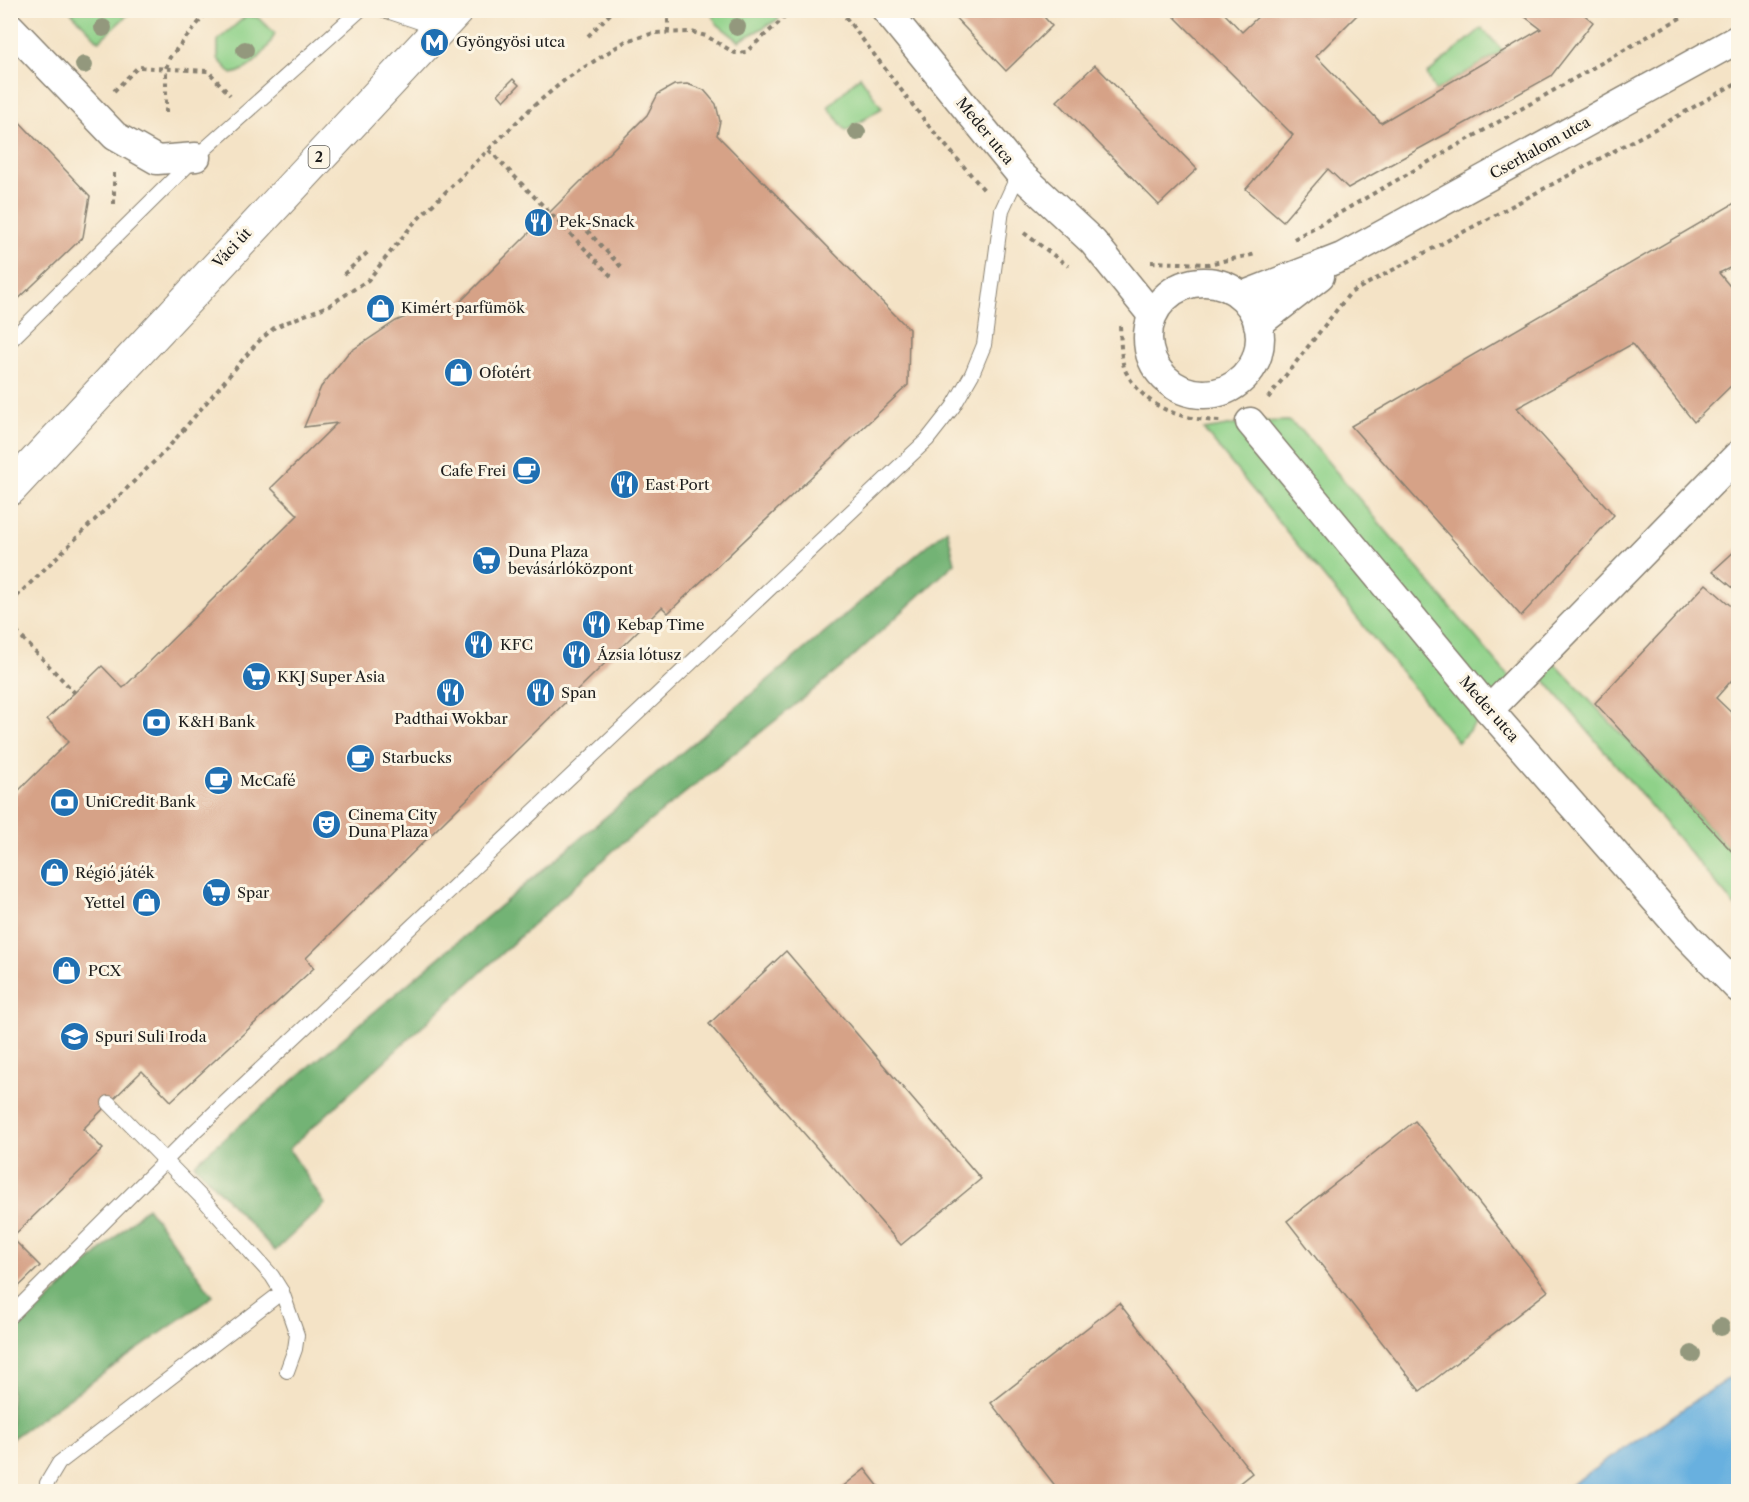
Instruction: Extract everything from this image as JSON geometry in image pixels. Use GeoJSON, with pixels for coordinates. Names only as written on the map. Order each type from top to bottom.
{"type":"FeatureCollection","features":[{"type":"Feature","properties":{"kind":"main road","name":"Váci út"},"geometry":{"type":"LineString","coordinates":[[10,489],[448,19]]}},
{"type":"Feature","properties":{"kind":"street","name":"Meder utca"},"geometry":{"type":"LineString","coordinates":[[886,10],[1019,173],[1161,304]]}},
{"type":"Feature","properties":{"kind":"street"},"geometry":{"type":"LineString","coordinates":[[10,27],[115,136],[157,160],[196,157]]}},
{"type":"Feature","properties":{"kind":"street","name":"Cserhalom utca"},"geometry":{"type":"LineString","coordinates":[[1242,296],[1342,257],[1738,39]]}},
{"type":"Feature","properties":{"kind":"street","name":"Cserhalom utca"},"geometry":{"type":"LineString","coordinates":[[1258,324],[1342,257]]}},
{"type":"Feature","properties":{"kind":"street"},"geometry":{"type":"LineString","coordinates":[[1198,282],[1229,287],[1242,296],[1252,309],[1258,324],[1260,340],[1257,357],[1249,372],[1222,392],[1206,394],[1189,392],[1173,385],[1160,372],[1150,354],[1148,334],[1161,304],[1183,285],[1198,282]]}},
{"type":"Feature","properties":{"kind":"street","name":"Meder utca"},"geometry":{"type":"LineString","coordinates":[[1250,422],[1489,710],[1687,936],[1738,988]]}},
{"type":"Feature","properties":{"kind":"street"},"geometry":{"type":"LineString","coordinates":[[1489,710],[1738,455]]}},
{"type":"Feature","properties":{"kind":"lane"},"geometry":{"type":"LineString","coordinates":[[10,341],[196,157],[360,10]]}},
{"type":"Feature","properties":{"kind":"lane"},"geometry":{"type":"LineString","coordinates":[[384,10],[448,19]]}},
{"type":"Feature","properties":{"kind":"lane"},"geometry":{"type":"LineString","coordinates":[[10,1316],[165,1160],[927,440],[953,407],[972,374],[984,345],[1002,210],[1019,173]]}},
{"type":"Feature","properties":{"kind":"lane"},"geometry":{"type":"LineString","coordinates":[[109,1103],[272,1276],[282,1292],[297,1335],[287,1371]]}},
{"type":"Feature","properties":{"kind":"lane"},"geometry":{"type":"LineString","coordinates":[[46,1491],[47,1483],[58,1463],[282,1292]]}},
{"type":"Feature","properties":{"kind":"path"},"geometry":{"type":"LineString","coordinates":[[166,112],[166,68],[176,48],[209,10]]}},
{"type":"Feature","properties":{"kind":"path"},"geometry":{"type":"LineString","coordinates":[[588,36],[614,10]]}},
{"type":"Feature","properties":{"kind":"path"},"geometry":{"type":"LineString","coordinates":[[668,10],[668,32]]}},
{"type":"Feature","properties":{"kind":"path"},"geometry":{"type":"LineString","coordinates":[[10,603],[167,449],[256,344],[275,327],[330,305],[368,280],[414,223],[540,101],[606,52],[639,36],[668,32],[692,32],[740,54],[750,49],[793,10]]}},
{"type":"Feature","properties":{"kind":"path"},"geometry":{"type":"LineString","coordinates":[[840,10],[928,125],[984,191]]}},
{"type":"Feature","properties":{"kind":"path"},"geometry":{"type":"LineString","coordinates":[[1285,244],[1695,10]]}},
{"type":"Feature","properties":{"kind":"path"},"geometry":{"type":"LineString","coordinates":[[92,112],[138,67],[208,71],[233,98]]}},
{"type":"Feature","properties":{"kind":"path"},"geometry":{"type":"LineString","coordinates":[[1263,252],[1208,264],[1147,262],[1109,296],[1119,317],[1125,371],[1146,399],[1166,412],[1203,421],[1250,422],[1350,293],[1738,82]]}},
{"type":"Feature","properties":{"kind":"path"},"geometry":{"type":"LineString","coordinates":[[113,239],[115,136]]}},
{"type":"Feature","properties":{"kind":"path"},"geometry":{"type":"LineString","coordinates":[[489,150],[612,277]]}},
{"type":"Feature","properties":{"kind":"path"},"geometry":{"type":"LineString","coordinates":[[580,224],[622,268]]}},
{"type":"Feature","properties":{"kind":"path"},"geometry":{"type":"LineString","coordinates":[[1017,228],[1072,269]]}},
{"type":"Feature","properties":{"kind":"path"},"geometry":{"type":"LineString","coordinates":[[344,274],[369,251]]}},
{"type":"Feature","properties":{"kind":"path"},"geometry":{"type":"LineString","coordinates":[[10,625],[75,693]]}},
{"type":"Feature","properties":{"kind":"path"},"geometry":{"type":"LineString","coordinates":[[1726,1491],[1738,1483]]}},
{"type":"Feature","properties":{"kind":"green space"},"geometry":{"type":"Polygon","coordinates":[[[70,11],[132,11],[99,41],[70,11]]]}},
{"type":"Feature","properties":{"kind":"green space"},"geometry":{"type":"Polygon","coordinates":[[[710,11],[777,11],[779,19],[739,41],[717,24],[710,11]]]}},
{"type":"Feature","properties":{"kind":"green space"},"geometry":{"type":"Polygon","coordinates":[[[246,16],[257,17],[275,33],[268,47],[258,59],[245,69],[232,74],[218,59],[218,40],[246,16]]]}},
{"type":"Feature","properties":{"kind":"green space"},"geometry":{"type":"Polygon","coordinates":[[[1482,28],[1503,51],[1435,91],[1427,74],[1482,28]]]}},
{"type":"Feature","properties":{"kind":"green space"},"geometry":{"type":"Polygon","coordinates":[[[860,76],[882,108],[846,131],[828,107],[860,76]]]}},
{"type":"Feature","properties":{"kind":"green space"},"geometry":{"type":"Polygon","coordinates":[[[1288,421],[1302,431],[1515,684],[1458,742],[1204,430],[1250,422],[1288,421]]]}},
{"type":"Feature","properties":{"kind":"green space"},"geometry":{"type":"Polygon","coordinates":[[[947,529],[955,563],[841,668],[615,849],[289,1149],[325,1204],[275,1251],[194,1164],[947,529]]]}},
{"type":"Feature","properties":{"kind":"green space"},"geometry":{"type":"Polygon","coordinates":[[[1545,653],[1738,858],[1738,910],[1533,666],[1545,653]]]}},
{"type":"Feature","properties":{"kind":"green space"},"geometry":{"type":"Polygon","coordinates":[[[147,1207],[213,1296],[11,1439],[11,1336],[147,1207]]]}},
{"type":"Feature","properties":{"kind":"water"},"geometry":{"type":"Polygon","coordinates":[[[1738,1372],[1738,1491],[1562,1491],[1738,1372]]]}},
{"type":"Feature","properties":{"kind":"building"},"geometry":{"type":"Polygon","coordinates":[[[948,10],[1038,10],[1052,26],[1006,71],[948,10]]]}},
{"type":"Feature","properties":{"kind":"building"},"geometry":{"type":"Polygon","coordinates":[[[1168,10],[1221,10],[1242,32],[1265,10],[1362,10],[1316,56],[1381,123],[1541,29],[1516,10],[1583,10],[1581,12],[1593,22],[1551,76],[1348,188],[1328,169],[1283,221],[1246,189],[1293,135],[1168,10]]]}},
{"type":"Feature","properties":{"kind":"building"},"geometry":{"type":"Polygon","coordinates":[[[1095,65],[1197,169],[1159,205],[1057,101],[1095,65]]]}},
{"type":"Feature","properties":{"kind":"building"},"geometry":{"type":"Polygon","coordinates":[[[513,79],[519,85],[504,101],[498,94],[513,79]]]}},
{"type":"Feature","properties":{"kind":"building","name":"Duna Plaza bevásárlóközpont"},"geometry":{"type":"Polygon","coordinates":[[[687,84],[704,90],[716,104],[720,121],[717,135],[909,329],[908,385],[668,613],[662,607],[306,958],[314,968],[171,1101],[142,1071],[83,1129],[103,1149],[10,1239],[10,799],[69,741],[47,719],[102,666],[123,688],[298,515],[271,488],[337,423],[304,427],[321,387],[348,353],[396,321],[422,310],[457,305],[647,115],[658,94],[674,85],[687,84]]]}},
{"type":"Feature","properties":{"kind":"building"},"geometry":{"type":"Polygon","coordinates":[[[10,112],[90,196],[83,237],[10,307],[10,112]]]}},
{"type":"Feature","properties":{"kind":"building"},"geometry":{"type":"Polygon","coordinates":[[[1738,201],[1738,264],[1719,273],[1738,296],[1738,379],[1694,422],[1632,344],[1517,408],[1614,515],[1521,616],[1351,426],[1738,201]]]}},
{"type":"Feature","properties":{"kind":"building"},"geometry":{"type":"Polygon","coordinates":[[[1738,548],[1738,592],[1713,571],[1738,548]]]}},
{"type":"Feature","properties":{"kind":"building"},"geometry":{"type":"Polygon","coordinates":[[[1706,584],[1738,612],[1738,673],[1716,698],[1738,719],[1738,858],[1595,703],[1706,584]]]}},
{"type":"Feature","properties":{"kind":"building"},"geometry":{"type":"Polygon","coordinates":[[[786,951],[981,1179],[901,1245],[709,1024],[786,951]]]}},
{"type":"Feature","properties":{"kind":"building"},"geometry":{"type":"Polygon","coordinates":[[[1415,1121],[1548,1291],[1420,1391],[1287,1221],[1415,1121]]]}},
{"type":"Feature","properties":{"kind":"building"},"geometry":{"type":"Polygon","coordinates":[[[16,1242],[40,1266],[10,1295],[10,1247],[16,1242]]]}},
{"type":"Feature","properties":{"kind":"building"},"geometry":{"type":"Polygon","coordinates":[[[1119,1303],[1252,1473],[1228,1492],[1060,1492],[991,1403],[1119,1303]]]}},
{"type":"Feature","properties":{"kind":"building"},"geometry":{"type":"Polygon","coordinates":[[[865,1469],[883,1492],[836,1492],[865,1469]]]}},
{"type":"Feature","properties":{"kind":"place","name":"Gyöngyösi utca"},"geometry":{"type":"Point","coordinates":[435,42]}},
{"type":"Feature","properties":{"kind":"place","name":"Pek-Snack"},"geometry":{"type":"Point","coordinates":[538,222]}},
{"type":"Feature","properties":{"kind":"place","name":"Kimért parfümök"},"geometry":{"type":"Point","coordinates":[380,308]}},
{"type":"Feature","properties":{"kind":"place","name":"Ofotért"},"geometry":{"type":"Point","coordinates":[458,373]}},
{"type":"Feature","properties":{"kind":"place","name":"Cafe Frei"},"geometry":{"type":"Point","coordinates":[527,471]}},
{"type":"Feature","properties":{"kind":"place","name":"East Port"},"geometry":{"type":"Point","coordinates":[624,485]}},
{"type":"Feature","properties":{"kind":"place","name":"Duna Plaza bevásárlóközpont"},"geometry":{"type":"Point","coordinates":[487,561]}},
{"type":"Feature","properties":{"kind":"place","name":"Kebap Time"},"geometry":{"type":"Point","coordinates":[596,625]}},
{"type":"Feature","properties":{"kind":"place","name":"KFC"},"geometry":{"type":"Point","coordinates":[479,645]}},
{"type":"Feature","properties":{"kind":"place","name":"Ázsia lótusz"},"geometry":{"type":"Point","coordinates":[576,655]}},
{"type":"Feature","properties":{"kind":"place","name":"KKJ Super Asia"},"geometry":{"type":"Point","coordinates":[256,677]}},
{"type":"Feature","properties":{"kind":"place","name":"Padthai Wokbar"},"geometry":{"type":"Point","coordinates":[451,692]}},
{"type":"Feature","properties":{"kind":"place","name":"Span"},"geometry":{"type":"Point","coordinates":[540,693]}},
{"type":"Feature","properties":{"kind":"place","name":"K&H Bank"},"geometry":{"type":"Point","coordinates":[157,722]}},
{"type":"Feature","properties":{"kind":"place","name":"Starbucks"},"geometry":{"type":"Point","coordinates":[361,758]}},
{"type":"Feature","properties":{"kind":"place","name":"McCafé"},"geometry":{"type":"Point","coordinates":[219,781]}},
{"type":"Feature","properties":{"kind":"place","name":"UniCredit Bank"},"geometry":{"type":"Point","coordinates":[64,802]}},
{"type":"Feature","properties":{"kind":"place","name":"Cinema City Duna Plaza"},"geometry":{"type":"Point","coordinates":[327,824]}},
{"type":"Feature","properties":{"kind":"place","name":"Régió játék"},"geometry":{"type":"Point","coordinates":[54,873]}},
{"type":"Feature","properties":{"kind":"place","name":"Spar"},"geometry":{"type":"Point","coordinates":[216,893]}},
{"type":"Feature","properties":{"kind":"place","name":"Yettel"},"geometry":{"type":"Point","coordinates":[146,903]}},
{"type":"Feature","properties":{"kind":"place","name":"PCX"},"geometry":{"type":"Point","coordinates":[67,971]}},
{"type":"Feature","properties":{"kind":"place","name":"Spuri Suli Iroda"},"geometry":{"type":"Point","coordinates":[74,1037]}}]}
